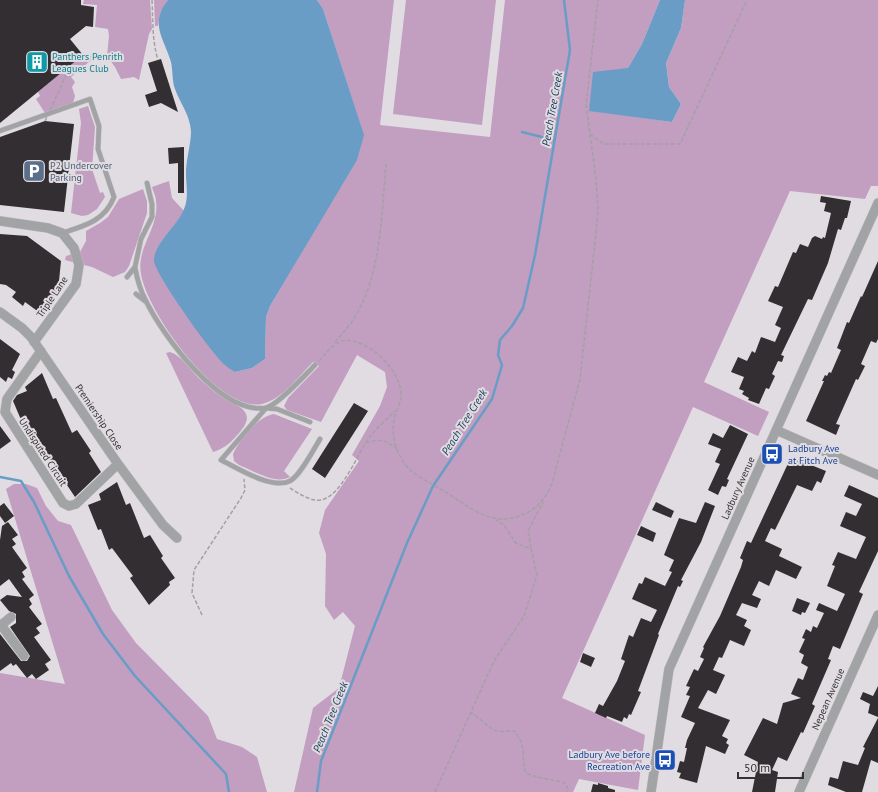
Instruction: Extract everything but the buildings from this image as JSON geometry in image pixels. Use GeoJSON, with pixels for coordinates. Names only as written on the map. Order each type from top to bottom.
{"type":"FeatureCollection","features":[{"type":"Feature","properties":{"kind":"street","name":"Ladbury Avenue"},"geometry":{"type":"LineString","coordinates":[[651,792],[669,669],[878,203]]}},
{"type":"Feature","properties":{"kind":"street"},"geometry":{"type":"LineString","coordinates":[[0,221],[48,228],[65,236]]}},
{"type":"Feature","properties":{"kind":"street","name":"Triple Lane"},"geometry":{"type":"LineString","coordinates":[[34,342],[76,284],[79,265],[74,248],[65,236]]}},
{"type":"Feature","properties":{"kind":"street","name":"Premiership Close"},"geometry":{"type":"LineString","coordinates":[[0,312],[22,328],[34,342],[118,464],[163,525],[178,538]]}},
{"type":"Feature","properties":{"kind":"street","name":"Undisputed Circuit"},"geometry":{"type":"LineString","coordinates":[[41,351],[7,399],[5,412],[63,503],[69,506],[76,504],[118,464]]}},
{"type":"Feature","properties":{"kind":"street"},"geometry":{"type":"LineString","coordinates":[[776,430],[878,476]]}},
{"type":"Feature","properties":{"kind":"street","name":"Nepean Avenue"},"geometry":{"type":"LineString","coordinates":[[799,792],[878,615]]}},
{"type":"Feature","properties":{"kind":"street"},"geometry":{"type":"LineString","coordinates":[[11,617],[0,626],[24,656]]}},
{"type":"Feature","properties":{"kind":"lane"},"geometry":{"type":"LineString","coordinates":[[0,131],[90,99],[99,126],[98,149],[114,197],[107,211],[92,223],[65,236]]}},
{"type":"Feature","properties":{"kind":"lane"},"geometry":{"type":"LineString","coordinates":[[147,183],[151,199],[152,218],[141,239],[135,267],[145,300],[172,344],[200,376],[220,392],[237,402],[250,407],[277,409],[310,422]]}},
{"type":"Feature","properties":{"kind":"lane"},"geometry":{"type":"LineString","coordinates":[[126,277],[135,267]]}},
{"type":"Feature","properties":{"kind":"lane"},"geometry":{"type":"LineString","coordinates":[[136,294],[145,300]]}},
{"type":"Feature","properties":{"kind":"lane"},"geometry":{"type":"LineString","coordinates":[[315,365],[280,399],[266,408],[221,460],[241,470],[271,482],[281,484],[291,481],[299,472],[320,439]]}},
{"type":"Feature","properties":{"kind":"path"},"geometry":{"type":"LineString","coordinates":[[152,0],[154,35],[152,41],[158,60]]}},
{"type":"Feature","properties":{"kind":"path"},"geometry":{"type":"LineString","coordinates":[[435,792],[494,661],[524,616],[532,596],[537,575],[528,531],[551,488],[580,379],[598,210],[596,179],[586,105],[598,0]]}},
{"type":"Feature","properties":{"kind":"path"},"geometry":{"type":"LineString","coordinates":[[589,134],[604,144],[680,144],[746,0]]}},
{"type":"Feature","properties":{"kind":"path"},"geometry":{"type":"LineString","coordinates":[[45,121],[67,73],[64,70]]}},
{"type":"Feature","properties":{"kind":"path"},"geometry":{"type":"LineString","coordinates":[[315,365],[351,323],[365,295],[373,271],[380,233],[386,164]]}},
{"type":"Feature","properties":{"kind":"path"},"geometry":{"type":"LineString","coordinates":[[335,342],[347,339],[360,343],[373,350],[384,360],[399,385],[401,398],[392,434],[402,460],[416,475],[481,514],[504,525],[516,543],[531,549]]}},
{"type":"Feature","properties":{"kind":"path"},"geometry":{"type":"LineString","coordinates":[[281,484],[305,497],[320,501],[331,496],[339,487],[371,435],[397,410]]}},
{"type":"Feature","properties":{"kind":"path"},"geometry":{"type":"LineString","coordinates":[[365,444],[375,440],[387,441],[397,449]]}},
{"type":"Feature","properties":{"kind":"path"},"geometry":{"type":"LineString","coordinates":[[202,615],[192,593],[194,570],[242,498],[245,490],[241,470]]}},
{"type":"Feature","properties":{"kind":"path"},"geometry":{"type":"LineString","coordinates":[[496,520],[512,519],[528,512],[544,500]]}},
{"type":"Feature","properties":{"kind":"path"},"geometry":{"type":"LineString","coordinates":[[470,712],[480,717],[489,727],[496,731],[514,731],[522,740],[526,773],[537,778],[565,783],[568,789],[567,792]]}},
{"type":"Feature","properties":{"kind":"shaded area"},"geometry":{"type":"Polygon","coordinates":[[[84,0],[150,0],[152,29],[149,34],[139,80],[134,77],[121,79],[107,56],[109,36],[108,29],[95,27],[97,5],[83,4],[84,0]]]}},
{"type":"Feature","properties":{"kind":"shaded area"},"geometry":{"type":"Polygon","coordinates":[[[154,0],[168,0],[160,14],[158,26],[155,26],[154,0]]]}},
{"type":"Feature","properties":{"kind":"shaded area"},"geometry":{"type":"Polygon","coordinates":[[[317,0],[394,0],[380,125],[490,137],[505,0],[660,0],[642,44],[628,68],[589,110],[672,122],[681,104],[669,87],[666,63],[681,28],[685,0],[878,0],[878,186],[871,186],[865,199],[790,191],[704,382],[769,412],[758,436],[693,407],[562,698],[645,735],[638,790],[579,779],[573,792],[294,792],[313,708],[339,688],[355,626],[343,612],[334,620],[325,606],[326,554],[319,533],[325,510],[359,461],[352,455],[380,406],[387,387],[385,372],[357,355],[321,422],[287,410],[284,406],[288,398],[319,366],[313,362],[284,392],[277,397],[262,404],[244,403],[225,393],[206,377],[187,357],[156,312],[146,291],[140,264],[155,220],[156,199],[152,187],[169,181],[172,198],[184,211],[173,228],[180,307],[217,356],[235,372],[252,368],[265,359],[266,317],[270,306],[313,233],[361,127],[323,9],[317,0]]]}},
{"type":"Feature","properties":{"kind":"shaded area"},"geometry":{"type":"Polygon","coordinates":[[[406,0],[496,0],[482,125],[393,114],[406,0]]]}},
{"type":"Feature","properties":{"kind":"shaded area"},"geometry":{"type":"Polygon","coordinates":[[[83,55],[96,56],[71,77],[75,82],[72,87],[75,96],[73,103],[45,113],[36,99],[40,96],[38,92],[83,55]]]}},
{"type":"Feature","properties":{"kind":"shaded area"},"geometry":{"type":"Polygon","coordinates":[[[88,106],[95,127],[92,169],[100,193],[103,192],[105,197],[97,209],[88,215],[82,216],[71,213],[81,123],[79,109],[88,106]]]}},
{"type":"Feature","properties":{"kind":"shaded area"},"geometry":{"type":"Polygon","coordinates":[[[143,189],[147,201],[147,213],[129,266],[125,272],[113,277],[92,267],[65,260],[66,256],[80,252],[86,241],[86,231],[108,217],[119,199],[143,189]]]}},
{"type":"Feature","properties":{"kind":"shaded area"},"geometry":{"type":"Polygon","coordinates":[[[170,352],[179,357],[213,391],[239,406],[246,414],[247,419],[245,425],[225,447],[213,452],[166,353],[170,352]]]}},
{"type":"Feature","properties":{"kind":"shaded area"},"geometry":{"type":"Polygon","coordinates":[[[274,414],[312,429],[284,471],[290,477],[284,479],[264,476],[239,465],[234,461],[233,454],[240,442],[255,424],[261,419],[274,414]]]}},
{"type":"Feature","properties":{"kind":"shaded area"},"geometry":{"type":"Polygon","coordinates":[[[14,484],[26,484],[37,488],[46,506],[58,521],[71,525],[112,610],[136,643],[208,716],[217,739],[242,747],[257,757],[267,792],[0,792],[0,673],[65,684],[6,489],[14,484]]]}},
{"type":"Feature","properties":{"kind":"water"},"geometry":{"type":"Polygon","coordinates":[[[168,0],[317,0],[323,9],[364,135],[357,160],[270,306],[266,317],[265,359],[252,368],[235,372],[218,358],[197,331],[164,282],[154,261],[157,248],[177,222],[186,205],[186,168],[191,136],[189,120],[173,83],[171,62],[160,31],[159,16],[168,0]]]}},
{"type":"Feature","properties":{"kind":"water"},"geometry":{"type":"Polygon","coordinates":[[[660,0],[685,0],[681,28],[666,63],[669,87],[681,104],[672,122],[589,111],[593,72],[628,68],[642,44],[660,0]]]}},
{"type":"Feature","properties":{"kind":"waterway","name":"Peach Tree Creek"},"geometry":{"type":"LineString","coordinates":[[317,792],[321,761],[407,543],[433,486],[492,399],[502,365],[498,355],[500,340],[512,326],[523,308],[535,255],[570,50],[564,0]]}},
{"type":"Feature","properties":{"kind":"waterway"},"geometry":{"type":"LineString","coordinates":[[522,132],[554,140]]}},
{"type":"Feature","properties":{"kind":"waterway"},"geometry":{"type":"LineString","coordinates":[[0,477],[21,481],[34,502],[69,576],[103,634],[135,676],[226,774],[229,792]]}},
{"type":"Feature","properties":{"kind":"place","name":"Panthers Penrith Leagues Club"},"geometry":{"type":"Point","coordinates":[37,62]}},
{"type":"Feature","properties":{"kind":"place","name":"P2 Undercover Parking"},"geometry":{"type":"Point","coordinates":[34,171]}},
{"type":"Feature","properties":{"kind":"place","name":"Ladbury Ave at Fitch Ave"},"geometry":{"type":"Point","coordinates":[772,454]}},
{"type":"Feature","properties":{"kind":"place","name":"Ladbury Ave before Recreation Ave"},"geometry":{"type":"Point","coordinates":[665,760]}}]}
